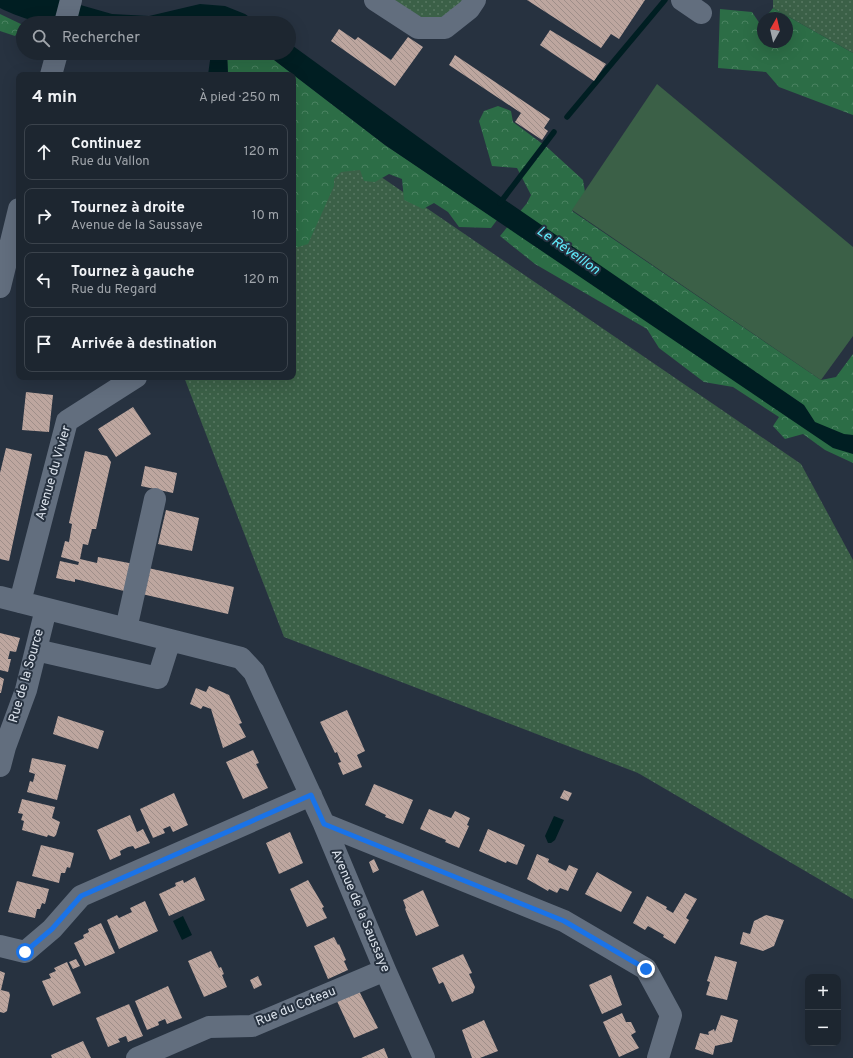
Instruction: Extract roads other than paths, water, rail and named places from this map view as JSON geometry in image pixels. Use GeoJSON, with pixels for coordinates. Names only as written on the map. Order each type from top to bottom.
{"type":"FeatureCollection","features":[{"type":"Feature","properties":{"kind":"street"},"geometry":{"type":"LineString","coordinates":[[67,16],[71,0]]}},
{"type":"Feature","properties":{"kind":"street"},"geometry":{"type":"LineString","coordinates":[[375,0],[418,28],[445,28],[468,9],[475,0]]}},
{"type":"Feature","properties":{"kind":"street"},"geometry":{"type":"LineString","coordinates":[[682,0],[701,13]]}},
{"type":"Feature","properties":{"kind":"street"},"geometry":{"type":"LineString","coordinates":[[53,72],[55,60]]}},
{"type":"Feature","properties":{"kind":"street"},"geometry":{"type":"LineString","coordinates":[[0,287],[16,220]]}},
{"type":"Feature","properties":{"kind":"street","name":"Avenue du Vivier"},"geometry":{"type":"LineString","coordinates":[[131,380],[67,421],[10,600],[241,658]]}},
{"type":"Feature","properties":{"kind":"street"},"geometry":{"type":"LineString","coordinates":[[126,629],[156,499]]}},
{"type":"Feature","properties":{"kind":"street","name":"Rue de la Source"},"geometry":{"type":"LineString","coordinates":[[0,766],[5,747],[26,690],[46,609]]}},
{"type":"Feature","properties":{"kind":"street"},"geometry":{"type":"LineString","coordinates":[[36,650],[158,678],[170,640]]}},
{"type":"Feature","properties":{"kind":"street","name":"Avenue de la Saussaye"},"geometry":{"type":"LineString","coordinates":[[241,658],[254,672],[311,795],[424,1058]]}},
{"type":"Feature","properties":{"kind":"street"},"geometry":{"type":"LineString","coordinates":[[0,946],[25,952],[52,929],[81,896],[311,795]]}},
{"type":"Feature","properties":{"kind":"street"},"geometry":{"type":"LineString","coordinates":[[324,824],[564,921],[646,969],[671,1015],[658,1058]]}},
{"type":"Feature","properties":{"kind":"street","name":"Rue du Coteau"},"geometry":{"type":"LineString","coordinates":[[137,1058],[210,1027],[252,1026],[385,970]]}},
{"type":"Feature","properties":{"kind":"water"},"geometry":{"type":"Polygon","coordinates":[[[0,0],[63,0],[112,14],[149,16],[19,16],[0,8],[0,0]]]}},
{"type":"Feature","properties":{"kind":"water"},"geometry":{"type":"Polygon","coordinates":[[[200,4],[225,6],[248,16],[149,16],[200,4]]]}},
{"type":"Feature","properties":{"kind":"water","name":"Le Réveillon"},"geometry":{"type":"Polygon","coordinates":[[[296,48],[505,200],[804,405],[815,422],[844,434],[853,435],[853,454],[833,448],[385,145],[296,77],[296,72],[290,72],[274,60],[296,60],[296,48]]]}},
{"type":"Feature","properties":{"kind":"water"},"geometry":{"type":"Polygon","coordinates":[[[210,60],[227,60],[228,72],[208,72],[210,60]]]}},
{"type":"Feature","properties":{"kind":"water"},"geometry":{"type":"Polygon","coordinates":[[[554,816],[564,820],[555,840],[548,843],[545,836],[554,816]]]}},
{"type":"Feature","properties":{"kind":"water"},"geometry":{"type":"Polygon","coordinates":[[[183,916],[192,935],[182,940],[173,921],[183,916]]]}},
{"type":"Feature","properties":{"kind":"waterway"},"geometry":{"type":"LineString","coordinates":[[567,117],[665,0]]}},
{"type":"Feature","properties":{"kind":"waterway"},"geometry":{"type":"LineString","coordinates":[[500,203],[554,132]]}}]}
